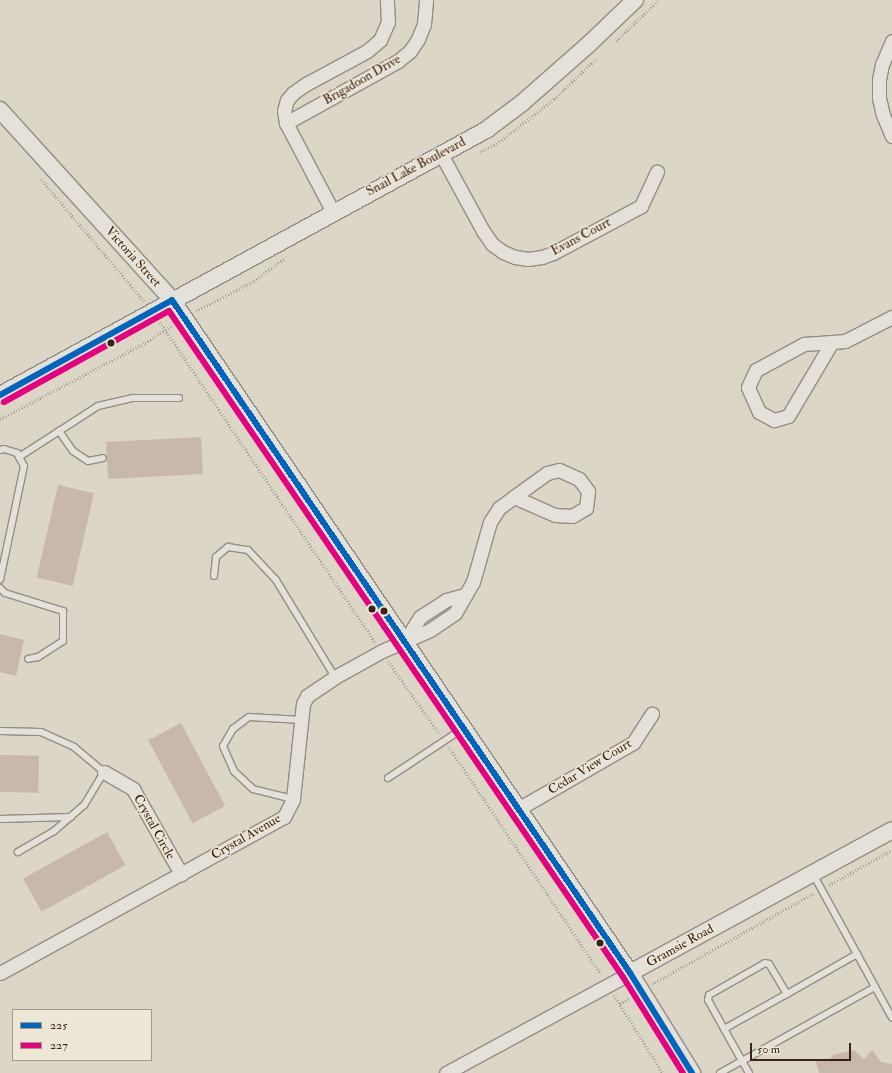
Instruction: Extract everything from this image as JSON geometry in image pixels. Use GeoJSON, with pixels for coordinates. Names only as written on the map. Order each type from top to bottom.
{"type":"FeatureCollection","features":[{"type":"Feature","properties":{"kind":"street","name":"Brigadoon Drive"},"geometry":{"type":"LineString","coordinates":[[333,212],[286,123],[284,111],[287,100],[293,93],[306,84],[366,51],[380,40],[388,22],[387,0]]}},
{"type":"Feature","properties":{"kind":"street","name":"Brigadoon Drive"},"geometry":{"type":"LineString","coordinates":[[286,123],[398,61],[410,51],[418,39],[424,24],[426,0]]}},
{"type":"Feature","properties":{"kind":"street","name":"Snail Lake Boulevard"},"geometry":{"type":"LineString","coordinates":[[0,395],[152,310],[441,154],[506,117],[589,44],[635,0]]}},
{"type":"Feature","properties":{"kind":"street"},"geometry":{"type":"LineString","coordinates":[[892,41],[882,64],[879,80],[879,98],[883,114],[892,136]]}},
{"type":"Feature","properties":{"kind":"street","name":"Victoria Street"},"geometry":{"type":"LineString","coordinates":[[0,110],[172,300],[630,973],[692,1073]]}},
{"type":"Feature","properties":{"kind":"street","name":"Evans Court"},"geometry":{"type":"LineString","coordinates":[[441,154],[483,232],[492,244],[503,252],[515,257],[528,259],[542,257],[553,253],[641,206],[657,172]]}},
{"type":"Feature","properties":{"kind":"street"},"geometry":{"type":"LineString","coordinates":[[832,342],[788,416],[774,420],[759,412],[748,387],[756,370],[804,344],[845,341],[892,317]]}},
{"type":"Feature","properties":{"kind":"street","name":"Crystal Avenue"},"geometry":{"type":"LineString","coordinates":[[0,973],[284,817],[293,799],[304,700],[335,677],[382,651],[430,630],[455,613],[472,582],[490,522],[500,508],[514,497],[547,473],[559,470],[579,479],[588,491],[586,508],[572,516],[555,514],[514,497]]}},
{"type":"Feature","properties":{"kind":"street","name":"Cedar View Court"},"geometry":{"type":"LineString","coordinates":[[518,809],[633,743],[652,714]]}},
{"type":"Feature","properties":{"kind":"street","name":"Crystal Circle"},"geometry":{"type":"LineString","coordinates":[[104,772],[133,789],[181,874]]}},
{"type":"Feature","properties":{"kind":"street","name":"Gramsie Road"},"geometry":{"type":"LineString","coordinates":[[446,1073],[892,830]]}},
{"type":"Feature","properties":{"kind":"lane"},"geometry":{"type":"LineString","coordinates":[[19,457],[98,406],[133,398],[179,398]]}},
{"type":"Feature","properties":{"kind":"lane"},"geometry":{"type":"LineString","coordinates":[[59,431],[73,451],[88,461],[103,458]]}},
{"type":"Feature","properties":{"kind":"lane"},"geometry":{"type":"LineString","coordinates":[[0,450],[4,449],[17,453],[24,466],[0,580]]}},
{"type":"Feature","properties":{"kind":"lane"},"geometry":{"type":"LineString","coordinates":[[214,576],[216,557],[228,547],[248,550],[276,580],[335,677]]}},
{"type":"Feature","properties":{"kind":"lane"},"geometry":{"type":"LineString","coordinates":[[0,588],[5,593],[63,611],[63,640],[38,658],[28,658]]}},
{"type":"Feature","properties":{"kind":"lane"},"geometry":{"type":"LineString","coordinates":[[293,799],[253,789],[234,771],[223,746],[233,730],[249,717],[302,720]]}},
{"type":"Feature","properties":{"kind":"lane"},"geometry":{"type":"LineString","coordinates":[[388,778],[463,728]]}},
{"type":"Feature","properties":{"kind":"lane"},"geometry":{"type":"LineString","coordinates":[[0,731],[41,732],[74,747],[104,772],[84,805],[54,831],[18,852]]}},
{"type":"Feature","properties":{"kind":"lane"},"geometry":{"type":"LineString","coordinates":[[0,818],[71,817]]}},
{"type":"Feature","properties":{"kind":"lane"},"geometry":{"type":"LineString","coordinates":[[812,873],[892,1018]]}},
{"type":"Feature","properties":{"kind":"lane"},"geometry":{"type":"LineString","coordinates":[[724,1029],[857,954]]}},
{"type":"Feature","properties":{"kind":"lane"},"geometry":{"type":"LineString","coordinates":[[749,1073],[708,1000],[709,995],[765,963],[769,964],[787,994]]}},
{"type":"Feature","properties":{"kind":"lane"},"geometry":{"type":"LineString","coordinates":[[720,1073],[875,987]]}},
{"type":"Feature","properties":{"kind":"path"},"geometry":{"type":"LineString","coordinates":[[40,178],[152,310],[608,985],[663,1073]]}},
{"type":"Feature","properties":{"kind":"path"},"geometry":{"type":"LineString","coordinates":[[620,1004],[641,990],[892,850]]}},
{"type":"Feature","properties":{"kind":"building"},"geometry":{"type":"Polygon","coordinates":[[[201,437],[203,474],[108,479],[106,442],[201,437]]]}},
{"type":"Feature","properties":{"kind":"building"},"geometry":{"type":"Polygon","coordinates":[[[58,485],[94,493],[73,586],[37,578],[58,485]]]}},
{"type":"Feature","properties":{"kind":"building"},"geometry":{"type":"Polygon","coordinates":[[[0,634],[24,640],[16,676],[0,672],[0,634]]]}},
{"type":"Feature","properties":{"kind":"building"},"geometry":{"type":"Polygon","coordinates":[[[181,723],[225,806],[192,823],[148,740],[181,723]]]}},
{"type":"Feature","properties":{"kind":"building"},"geometry":{"type":"Polygon","coordinates":[[[0,755],[39,756],[38,793],[0,792],[0,755]]]}},
{"type":"Feature","properties":{"kind":"building"},"geometry":{"type":"Polygon","coordinates":[[[107,832],[125,865],[41,912],[23,879],[107,832]]]}},
{"type":"Feature","properties":{"kind":"building"},"geometry":{"type":"Polygon","coordinates":[[[854,1050],[864,1059],[872,1050],[881,1062],[892,1064],[892,1073],[819,1073],[816,1061],[830,1059],[833,1055],[854,1050]]]}},
{"type":"Feature","properties":{"kind":"transit line","name":"225"},"geometry":{"type":"LineString","coordinates":[[172,300],[630,973],[692,1073]]}},
{"type":"Feature","properties":{"kind":"transit line","name":"225"},"geometry":{"type":"LineString","coordinates":[[0,395],[172,300]]}},
{"type":"Feature","properties":{"kind":"transit line","name":"227"},"geometry":{"type":"LineString","coordinates":[[4,402],[169,311],[623,977],[683,1073]]}}]}
